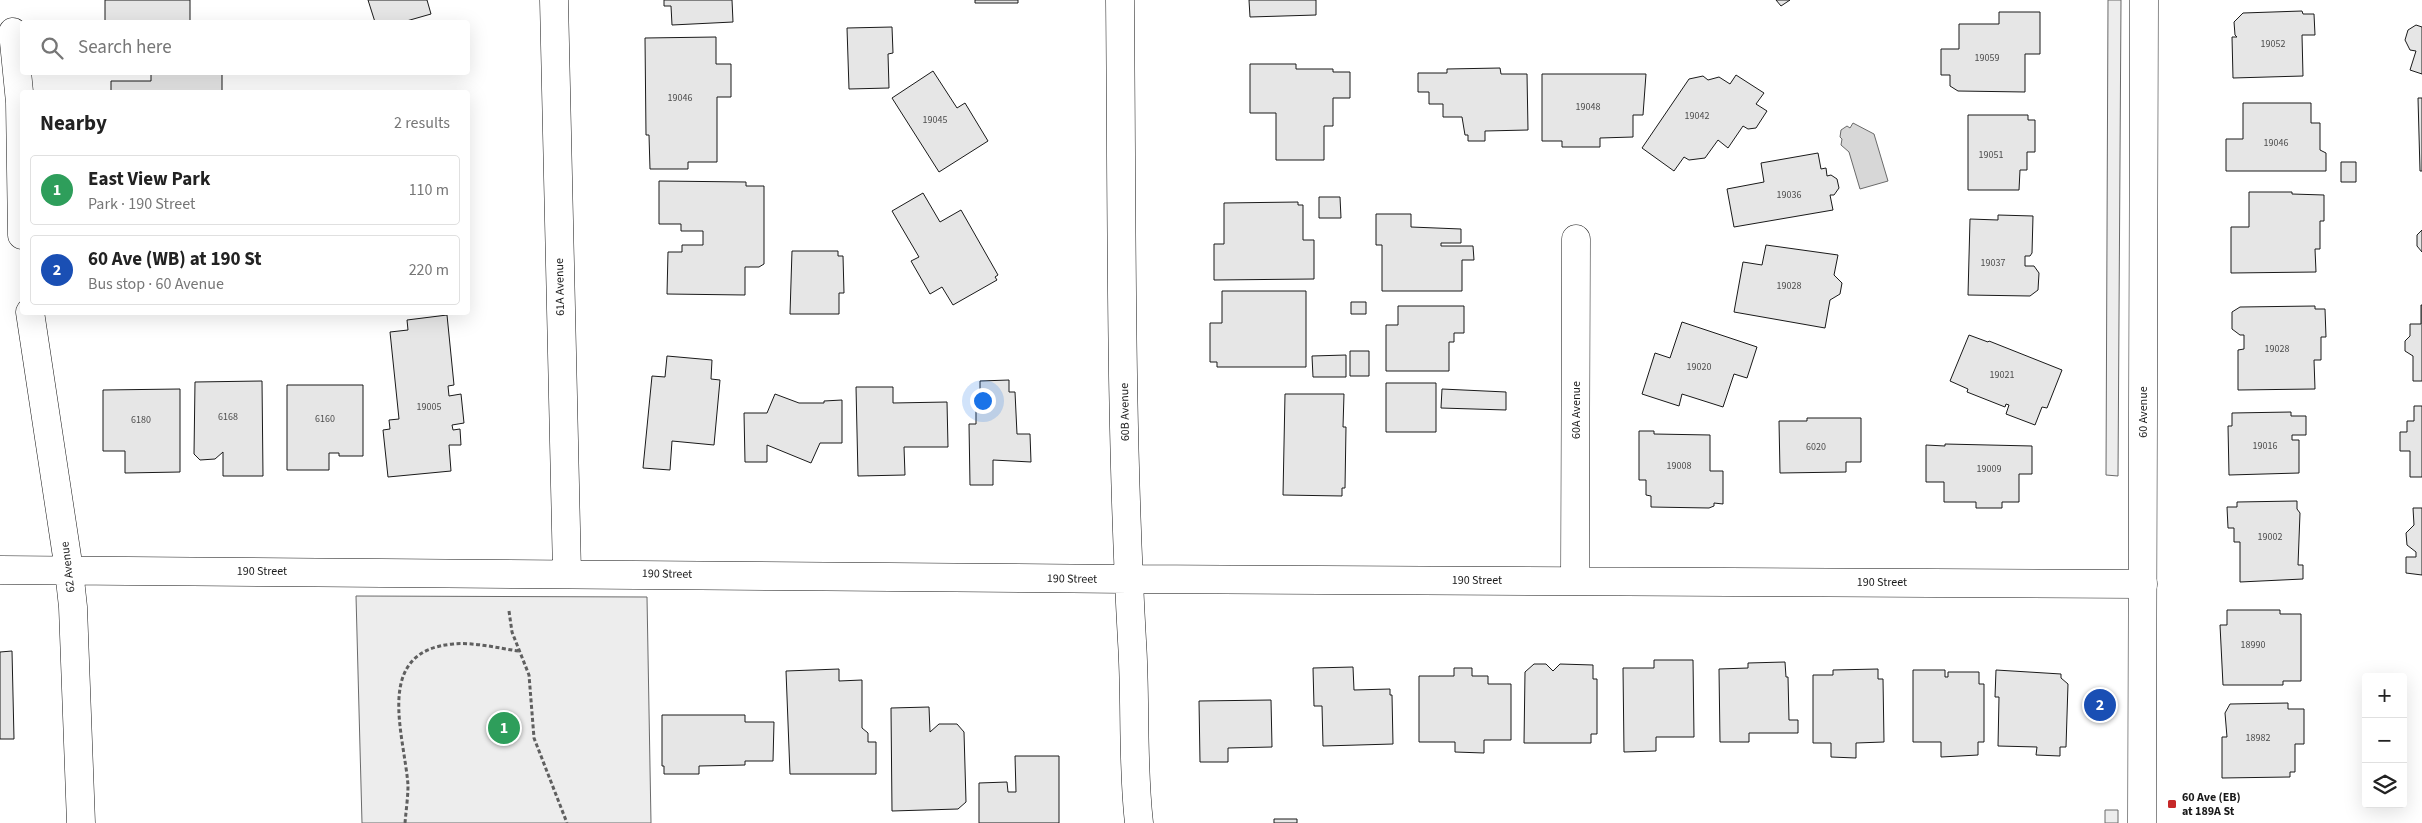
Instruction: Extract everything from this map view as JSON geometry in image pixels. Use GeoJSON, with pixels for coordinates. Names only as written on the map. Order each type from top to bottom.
{"type":"FeatureCollection","features":[{"type":"Feature","properties":{"kind":"street","name":"61A Avenue"},"geometry":{"type":"LineString","coordinates":[[554,0],[567,574]]}},
{"type":"Feature","properties":{"kind":"street","name":"60B Avenue"},"geometry":{"type":"LineString","coordinates":[[1120,0],[1126,515],[1132,644],[1134,784],[1139,823]]}},
{"type":"Feature","properties":{"kind":"street","name":"60 Avenue"},"geometry":{"type":"LineString","coordinates":[[2142,823],[2144,0]]}},
{"type":"Feature","properties":{"kind":"street"},"geometry":{"type":"LineString","coordinates":[[12,32],[20,102]]}},
{"type":"Feature","properties":{"kind":"street","name":"60A Avenue"},"geometry":{"type":"LineString","coordinates":[[1575,581],[1576,239]]}},
{"type":"Feature","properties":{"kind":"street","name":"62 Avenue"},"geometry":{"type":"LineString","coordinates":[[30,315],[73,607],[81,823]]}},
{"type":"Feature","properties":{"kind":"street","name":"190 Street"},"geometry":{"type":"LineString","coordinates":[[0,570],[1128,579],[2143,584]]}},
{"type":"Feature","properties":{"kind":"path"},"geometry":{"type":"LineString","coordinates":[[509,611],[512,632],[529,675],[534,738],[567,823]]}},
{"type":"Feature","properties":{"kind":"path"},"geometry":{"type":"LineString","coordinates":[[405,823],[408,786],[398,708],[400,684],[411,662],[430,649],[454,644],[518,651]]}},
{"type":"Feature","properties":{"kind":"shaded area"},"geometry":{"type":"Polygon","coordinates":[[[2108,0],[2121,0],[2118,476],[2106,475],[2108,0]]]}},
{"type":"Feature","properties":{"kind":"shaded area"},"geometry":{"type":"Polygon","coordinates":[[[1853,123],[1874,134],[1888,181],[1860,189],[1849,152],[1841,145],[1842,139],[1840,137],[1841,130],[1847,126],[1850,128],[1853,123]]]}},
{"type":"Feature","properties":{"kind":"shaded area"},"geometry":{"type":"Polygon","coordinates":[[[356,596],[647,597],[651,823],[362,823],[356,596]]]}},
{"type":"Feature","properties":{"kind":"shaded area"},"geometry":{"type":"Polygon","coordinates":[[[2105,810],[2118,810],[2118,823],[2105,823],[2105,810]]]}},
{"type":"Feature","properties":{"kind":"building"},"geometry":{"type":"Polygon","coordinates":[[[105,0],[190,0],[190,20],[105,20],[105,0]]]}},
{"type":"Feature","properties":{"kind":"building"},"geometry":{"type":"Polygon","coordinates":[[[368,0],[427,0],[431,14],[410,20],[374,20],[368,0]]]}},
{"type":"Feature","properties":{"kind":"building"},"geometry":{"type":"Polygon","coordinates":[[[664,0],[732,0],[733,22],[672,25],[671,6],[664,6],[664,0]]]}},
{"type":"Feature","properties":{"kind":"building"},"geometry":{"type":"Polygon","coordinates":[[[975,0],[1018,0],[1018,3],[975,3],[975,0]]]}},
{"type":"Feature","properties":{"kind":"building"},"geometry":{"type":"Polygon","coordinates":[[[1249,0],[1316,0],[1316,15],[1250,17],[1249,0]]]}},
{"type":"Feature","properties":{"kind":"building"},"geometry":{"type":"Polygon","coordinates":[[[1776,0],[1790,0],[1781,6],[1776,0]]]}},
{"type":"Feature","properties":{"kind":"building"},"geometry":{"type":"Polygon","coordinates":[[[2302,11],[2303,14],[2314,14],[2315,35],[2302,35],[2303,76],[2233,78],[2232,37],[2237,37],[2235,35],[2234,22],[2243,13],[2302,11]]]}},
{"type":"Feature","properties":{"kind":"building"},"geometry":{"type":"Polygon","coordinates":[[[1999,12],[2040,12],[2040,54],[2025,54],[2025,92],[1958,91],[1950,86],[1950,75],[1941,75],[1941,49],[1959,49],[1959,24],[1999,24],[1999,12]]]}},
{"type":"Feature","properties":{"kind":"building"},"geometry":{"type":"Polygon","coordinates":[[[2416,25],[2422,27],[2422,74],[2410,70],[2416,51],[2410,50],[2405,40],[2408,30],[2416,25]]]}},
{"type":"Feature","properties":{"kind":"building"},"geometry":{"type":"Polygon","coordinates":[[[892,27],[893,53],[888,54],[889,88],[849,89],[847,28],[892,27]]]}},
{"type":"Feature","properties":{"kind":"building"},"geometry":{"type":"Polygon","coordinates":[[[716,37],[716,64],[731,64],[731,97],[717,97],[717,162],[688,162],[688,169],[650,169],[649,135],[646,135],[645,38],[716,37]]]}},
{"type":"Feature","properties":{"kind":"building"},"geometry":{"type":"Polygon","coordinates":[[[1250,64],[1296,64],[1296,69],[1333,69],[1333,72],[1350,72],[1350,98],[1333,98],[1333,126],[1324,126],[1324,160],[1276,160],[1276,113],[1250,113],[1250,64]]]}},
{"type":"Feature","properties":{"kind":"building"},"geometry":{"type":"Polygon","coordinates":[[[1500,68],[1501,74],[1527,74],[1528,130],[1485,131],[1485,141],[1468,141],[1462,117],[1443,117],[1443,104],[1429,104],[1429,92],[1418,92],[1418,73],[1447,73],[1447,69],[1500,68]]]}},
{"type":"Feature","properties":{"kind":"building"},"geometry":{"type":"Polygon","coordinates":[[[933,71],[957,108],[965,103],[988,141],[939,172],[892,98],[933,71]]]}},
{"type":"Feature","properties":{"kind":"building"},"geometry":{"type":"Polygon","coordinates":[[[1542,74],[1646,74],[1643,115],[1633,115],[1633,137],[1600,138],[1600,147],[1562,147],[1562,141],[1542,141],[1542,74]]]}},
{"type":"Feature","properties":{"kind":"building"},"geometry":{"type":"Polygon","coordinates":[[[151,75],[222,75],[222,90],[111,90],[111,81],[151,81],[151,75]]]}},
{"type":"Feature","properties":{"kind":"building"},"geometry":{"type":"Polygon","coordinates":[[[1736,75],[1764,93],[1756,104],[1767,111],[1756,128],[1748,129],[1743,126],[1728,148],[1718,140],[1705,158],[1689,160],[1684,157],[1674,171],[1642,148],[1689,79],[1703,76],[1708,80],[1719,77],[1730,84],[1736,75]]]}},
{"type":"Feature","properties":{"kind":"building"},"geometry":{"type":"Polygon","coordinates":[[[2418,98],[2422,98],[2422,171],[2420,171],[2418,98]]]}},
{"type":"Feature","properties":{"kind":"building"},"geometry":{"type":"Polygon","coordinates":[[[2243,103],[2311,103],[2311,123],[2320,123],[2320,150],[2326,153],[2326,171],[2226,171],[2226,139],[2243,139],[2243,103]]]}},
{"type":"Feature","properties":{"kind":"building"},"geometry":{"type":"Polygon","coordinates":[[[1968,115],[2028,115],[2028,120],[2035,120],[2035,152],[2027,152],[2027,170],[2020,170],[2019,190],[1968,190],[1968,115]]]}},
{"type":"Feature","properties":{"kind":"building"},"geometry":{"type":"Polygon","coordinates":[[[1818,153],[1821,169],[1826,168],[1827,176],[1831,175],[1837,179],[1839,188],[1834,195],[1830,195],[1833,210],[1734,227],[1727,189],[1764,182],[1761,163],[1818,153]]]}},
{"type":"Feature","properties":{"kind":"building"},"geometry":{"type":"Polygon","coordinates":[[[2341,162],[2356,162],[2356,182],[2341,182],[2341,162]]]}},
{"type":"Feature","properties":{"kind":"building"},"geometry":{"type":"Polygon","coordinates":[[[659,181],[746,182],[746,186],[764,186],[764,264],[759,267],[745,267],[745,295],[667,294],[668,252],[682,252],[682,245],[703,245],[703,231],[681,231],[681,224],[659,224],[659,181]]]}},
{"type":"Feature","properties":{"kind":"building"},"geometry":{"type":"Polygon","coordinates":[[[2249,192],[2292,192],[2292,194],[2324,195],[2324,221],[2320,221],[2320,249],[2315,249],[2316,272],[2231,273],[2231,227],[2249,227],[2249,192]]]}},
{"type":"Feature","properties":{"kind":"building"},"geometry":{"type":"Polygon","coordinates":[[[923,193],[940,222],[961,210],[998,275],[995,277],[997,280],[953,305],[942,287],[930,294],[911,261],[919,257],[892,211],[923,193]]]}},
{"type":"Feature","properties":{"kind":"building"},"geometry":{"type":"Polygon","coordinates":[[[1319,197],[1340,197],[1341,218],[1319,218],[1319,197]]]}},
{"type":"Feature","properties":{"kind":"building"},"geometry":{"type":"Polygon","coordinates":[[[1298,202],[1298,205],[1303,205],[1303,240],[1314,240],[1314,279],[1214,280],[1214,244],[1224,244],[1224,203],[1298,202]]]}},
{"type":"Feature","properties":{"kind":"building"},"geometry":{"type":"Polygon","coordinates":[[[1376,214],[1411,214],[1411,227],[1461,229],[1461,243],[1441,243],[1441,246],[1473,246],[1474,260],[1462,260],[1462,291],[1382,291],[1382,245],[1376,245],[1376,214]]]}},
{"type":"Feature","properties":{"kind":"building"},"geometry":{"type":"Polygon","coordinates":[[[1998,215],[2033,216],[2032,253],[2030,256],[2025,256],[2025,266],[2034,266],[2039,273],[2038,290],[2030,296],[1968,295],[1970,219],[1998,220],[1998,215]]]}},
{"type":"Feature","properties":{"kind":"building"},"geometry":{"type":"Polygon","coordinates":[[[2422,230],[2422,252],[2417,246],[2417,235],[2422,230]]]}},
{"type":"Feature","properties":{"kind":"building"},"geometry":{"type":"Polygon","coordinates":[[[1766,245],[1838,255],[1834,275],[1842,283],[1840,294],[1830,300],[1825,328],[1734,312],[1743,262],[1762,265],[1766,245]]]}},
{"type":"Feature","properties":{"kind":"building"},"geometry":{"type":"Polygon","coordinates":[[[792,251],[838,251],[838,256],[843,256],[844,293],[839,293],[839,314],[790,314],[792,251]]]}},
{"type":"Feature","properties":{"kind":"building"},"geometry":{"type":"Polygon","coordinates":[[[1222,291],[1306,291],[1306,367],[1217,367],[1217,362],[1210,362],[1210,323],[1222,323],[1222,291]]]}},
{"type":"Feature","properties":{"kind":"building"},"geometry":{"type":"Polygon","coordinates":[[[1351,302],[1366,302],[1366,314],[1351,314],[1351,302]]]}},
{"type":"Feature","properties":{"kind":"building"},"geometry":{"type":"Polygon","coordinates":[[[2421,305],[2422,381],[2413,381],[2413,356],[2405,351],[2405,341],[2410,336],[2410,324],[2421,324],[2421,305]]]}},
{"type":"Feature","properties":{"kind":"building"},"geometry":{"type":"Polygon","coordinates":[[[1398,306],[1464,306],[1464,333],[1454,333],[1454,342],[1449,342],[1449,371],[1386,371],[1386,325],[1398,325],[1398,306]]]}},
{"type":"Feature","properties":{"kind":"building"},"geometry":{"type":"Polygon","coordinates":[[[2315,306],[2315,309],[2325,309],[2326,337],[2321,337],[2321,360],[2314,360],[2315,389],[2238,390],[2238,350],[2244,349],[2244,335],[2240,335],[2232,329],[2232,312],[2240,307],[2315,306]]]}},
{"type":"Feature","properties":{"kind":"building"},"geometry":{"type":"Polygon","coordinates":[[[447,315],[454,385],[448,386],[449,396],[461,394],[464,423],[452,425],[453,430],[460,429],[461,445],[449,445],[451,471],[388,477],[383,430],[390,429],[389,420],[399,419],[390,332],[408,330],[407,320],[447,315]]]}},
{"type":"Feature","properties":{"kind":"building"},"geometry":{"type":"Polygon","coordinates":[[[1682,322],[1757,347],[1747,378],[1734,374],[1723,407],[1682,394],[1679,406],[1642,394],[1655,353],[1670,358],[1682,322]]]}},
{"type":"Feature","properties":{"kind":"building"},"geometry":{"type":"Polygon","coordinates":[[[1969,335],[2062,370],[2047,408],[2042,407],[2035,425],[2006,414],[2009,405],[2006,404],[2005,407],[1967,392],[1968,389],[1950,381],[1969,335]]]}},
{"type":"Feature","properties":{"kind":"building"},"geometry":{"type":"Polygon","coordinates":[[[1350,351],[1369,351],[1369,376],[1350,376],[1350,351]]]}},
{"type":"Feature","properties":{"kind":"building"},"geometry":{"type":"Polygon","coordinates":[[[1346,355],[1346,377],[1313,377],[1312,356],[1346,355]]]}},
{"type":"Feature","properties":{"kind":"building"},"geometry":{"type":"Polygon","coordinates":[[[667,356],[712,360],[711,379],[720,380],[714,445],[672,441],[670,470],[643,468],[652,376],[665,377],[667,356]]]}},
{"type":"Feature","properties":{"kind":"building"},"geometry":{"type":"Polygon","coordinates":[[[1009,380],[1009,392],[1015,392],[1017,434],[1030,434],[1031,462],[993,460],[993,485],[970,485],[969,424],[976,424],[976,392],[980,392],[980,381],[1009,380]]]}},
{"type":"Feature","properties":{"kind":"building"},"geometry":{"type":"Polygon","coordinates":[[[262,381],[263,476],[223,476],[223,452],[215,459],[200,460],[194,454],[195,382],[262,381]]]}},
{"type":"Feature","properties":{"kind":"building"},"geometry":{"type":"Polygon","coordinates":[[[1386,383],[1436,383],[1436,432],[1386,432],[1386,383]]]}},
{"type":"Feature","properties":{"kind":"building"},"geometry":{"type":"Polygon","coordinates":[[[287,385],[363,385],[363,456],[339,456],[339,453],[329,453],[329,470],[287,470],[287,385]]]}},
{"type":"Feature","properties":{"kind":"building"},"geometry":{"type":"Polygon","coordinates":[[[856,387],[893,387],[893,403],[947,402],[948,447],[904,447],[905,475],[858,476],[856,387]]]}},
{"type":"Feature","properties":{"kind":"building"},"geometry":{"type":"Polygon","coordinates":[[[180,389],[180,472],[125,473],[125,451],[103,451],[103,390],[180,389]]]}},
{"type":"Feature","properties":{"kind":"building"},"geometry":{"type":"Polygon","coordinates":[[[1442,389],[1506,392],[1506,410],[1441,408],[1442,389]]]}},
{"type":"Feature","properties":{"kind":"building"},"geometry":{"type":"Polygon","coordinates":[[[775,394],[799,403],[824,403],[824,401],[842,400],[842,443],[820,443],[811,463],[767,445],[767,462],[745,462],[744,413],[767,413],[775,394]]]}},
{"type":"Feature","properties":{"kind":"building"},"geometry":{"type":"Polygon","coordinates":[[[1285,394],[1344,394],[1343,427],[1346,427],[1345,488],[1342,488],[1342,496],[1283,495],[1285,394]]]}},
{"type":"Feature","properties":{"kind":"building"},"geometry":{"type":"Polygon","coordinates":[[[2414,406],[2422,406],[2422,477],[2410,477],[2410,451],[2400,451],[2400,432],[2407,432],[2407,421],[2414,421],[2414,406]]]}},
{"type":"Feature","properties":{"kind":"building"},"geometry":{"type":"Polygon","coordinates":[[[2291,412],[2291,416],[2306,416],[2306,435],[2292,435],[2292,440],[2299,440],[2299,473],[2229,475],[2228,426],[2232,426],[2232,413],[2291,412]]]}},
{"type":"Feature","properties":{"kind":"building"},"geometry":{"type":"Polygon","coordinates":[[[1807,418],[1861,418],[1861,462],[1846,462],[1846,472],[1780,473],[1779,421],[1807,421],[1807,418]]]}},
{"type":"Feature","properties":{"kind":"building"},"geometry":{"type":"Polygon","coordinates":[[[1639,431],[1654,431],[1654,434],[1710,435],[1710,471],[1723,471],[1723,504],[1714,503],[1714,506],[1709,508],[1651,507],[1651,496],[1646,495],[1646,480],[1639,480],[1639,431]]]}},
{"type":"Feature","properties":{"kind":"building"},"geometry":{"type":"Polygon","coordinates":[[[1945,444],[2032,446],[2032,474],[2019,474],[2019,502],[2002,502],[2002,508],[1976,508],[1976,502],[1944,502],[1944,482],[1926,482],[1926,445],[1945,446],[1945,444]]]}},
{"type":"Feature","properties":{"kind":"building"},"geometry":{"type":"Polygon","coordinates":[[[2297,501],[2297,509],[2300,513],[2298,565],[2303,565],[2303,579],[2240,582],[2240,542],[2234,542],[2234,528],[2228,528],[2227,507],[2237,507],[2237,502],[2297,501]]]}},
{"type":"Feature","properties":{"kind":"building"},"geometry":{"type":"Polygon","coordinates":[[[2413,508],[2422,508],[2422,575],[2406,573],[2406,557],[2416,557],[2416,552],[2407,545],[2406,533],[2414,525],[2413,508]]]}},
{"type":"Feature","properties":{"kind":"building"},"geometry":{"type":"Polygon","coordinates":[[[2227,610],[2280,610],[2280,614],[2301,614],[2301,681],[2283,681],[2283,685],[2223,685],[2220,625],[2227,625],[2227,610]]]}},
{"type":"Feature","properties":{"kind":"building"},"geometry":{"type":"Polygon","coordinates":[[[12,651],[14,739],[0,739],[0,652],[12,651]]]}},
{"type":"Feature","properties":{"kind":"building"},"geometry":{"type":"Polygon","coordinates":[[[1654,660],[1693,660],[1694,737],[1656,737],[1656,751],[1624,752],[1623,668],[1654,668],[1654,660]]]}},
{"type":"Feature","properties":{"kind":"building"},"geometry":{"type":"Polygon","coordinates":[[[1785,662],[1786,677],[1788,677],[1789,720],[1798,720],[1798,733],[1749,733],[1749,742],[1720,742],[1719,669],[1748,668],[1748,663],[1785,662]]]}},
{"type":"Feature","properties":{"kind":"building"},"geometry":{"type":"Polygon","coordinates":[[[1534,664],[1546,664],[1553,671],[1560,664],[1593,665],[1593,679],[1597,679],[1597,734],[1591,734],[1591,743],[1524,743],[1525,672],[1534,664]]]}},
{"type":"Feature","properties":{"kind":"building"},"geometry":{"type":"Polygon","coordinates":[[[1353,667],[1354,690],[1390,689],[1390,695],[1392,695],[1393,744],[1323,746],[1322,706],[1314,706],[1313,668],[1353,667]]]}},
{"type":"Feature","properties":{"kind":"building"},"geometry":{"type":"Polygon","coordinates":[[[1454,668],[1472,668],[1472,676],[1488,676],[1488,684],[1511,684],[1511,740],[1484,740],[1484,753],[1455,752],[1455,742],[1419,742],[1419,676],[1454,676],[1454,668]]]}},
{"type":"Feature","properties":{"kind":"building"},"geometry":{"type":"Polygon","coordinates":[[[839,669],[839,681],[862,680],[862,728],[868,733],[868,742],[876,742],[876,774],[790,774],[786,671],[839,669]]]}},
{"type":"Feature","properties":{"kind":"building"},"geometry":{"type":"Polygon","coordinates":[[[1878,669],[1878,679],[1883,679],[1884,742],[1856,743],[1856,758],[1831,757],[1831,743],[1813,743],[1813,675],[1833,675],[1833,670],[1878,669]]]}},
{"type":"Feature","properties":{"kind":"building"},"geometry":{"type":"Polygon","coordinates":[[[1913,670],[1945,670],[1945,677],[1948,677],[1948,672],[1979,672],[1979,684],[1984,684],[1984,742],[1978,742],[1978,755],[1941,757],[1941,742],[1913,742],[1913,670]]]}},
{"type":"Feature","properties":{"kind":"building"},"geometry":{"type":"Polygon","coordinates":[[[1996,670],[2061,674],[2061,678],[2068,684],[2066,747],[2060,747],[2060,756],[2036,755],[2037,747],[1998,746],[1999,697],[1995,697],[1996,670]]]}},
{"type":"Feature","properties":{"kind":"building"},"geometry":{"type":"Polygon","coordinates":[[[1271,700],[1272,747],[1228,748],[1228,762],[1200,762],[1199,701],[1271,700]]]}},
{"type":"Feature","properties":{"kind":"building"},"geometry":{"type":"Polygon","coordinates":[[[2288,703],[2288,709],[2304,709],[2304,744],[2295,744],[2295,772],[2290,772],[2290,777],[2222,778],[2222,737],[2227,737],[2225,713],[2230,704],[2288,703]]]}},
{"type":"Feature","properties":{"kind":"building"},"geometry":{"type":"Polygon","coordinates":[[[929,707],[930,732],[939,724],[957,724],[964,732],[966,802],[958,809],[892,811],[891,708],[929,707]]]}},
{"type":"Feature","properties":{"kind":"building"},"geometry":{"type":"Polygon","coordinates":[[[662,715],[745,715],[745,722],[774,722],[773,761],[745,761],[745,765],[699,766],[699,774],[664,774],[664,766],[662,766],[662,715]]]}},
{"type":"Feature","properties":{"kind":"building"},"geometry":{"type":"Polygon","coordinates":[[[1015,756],[1059,756],[1059,823],[979,823],[979,783],[1007,782],[1008,792],[1016,792],[1015,756]]]}},
{"type":"Feature","properties":{"kind":"building"},"geometry":{"type":"Polygon","coordinates":[[[1274,819],[1297,819],[1297,823],[1274,823],[1274,819]]]}},
{"type":"Feature","properties":{"kind":"place","name":"60 Ave (WB) at 190 St"},"geometry":{"type":"Point","coordinates":[2100,705]}},
{"type":"Feature","properties":{"kind":"place","name":"East View Park"},"geometry":{"type":"Point","coordinates":[504,728]}},
{"type":"Feature","properties":{"kind":"place","name":"60 Ave (EB) at 189A St"},"geometry":{"type":"Point","coordinates":[2172,804]}}]}
